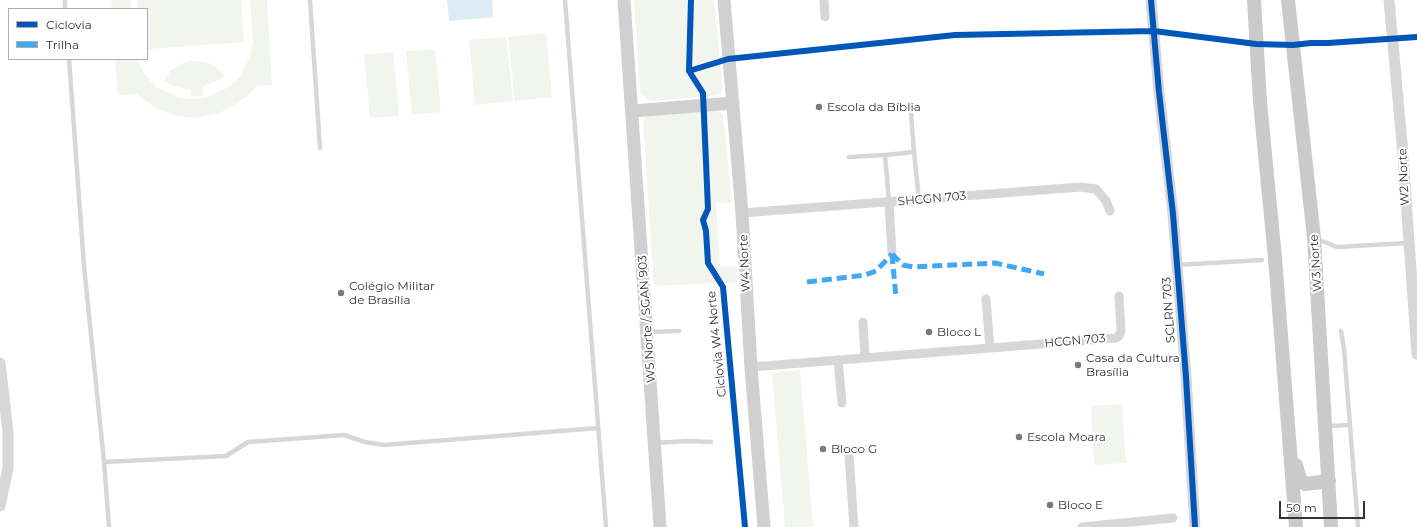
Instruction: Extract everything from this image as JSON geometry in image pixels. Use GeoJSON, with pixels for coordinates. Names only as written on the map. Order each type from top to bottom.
{"type":"FeatureCollection","features":[{"type":"Feature","properties":{"kind":"main road","name":"W5 Norte / SGAN 903"},"geometry":{"type":"LineString","coordinates":[[624,0],[633,111],[660,527]]}},
{"type":"Feature","properties":{"kind":"main road","name":"W4 Norte"},"geometry":{"type":"LineString","coordinates":[[724,0],[742,213],[751,367],[764,527]]}},
{"type":"Feature","properties":{"kind":"main road"},"geometry":{"type":"LineString","coordinates":[[1254,0],[1260,102],[1296,527]]}},
{"type":"Feature","properties":{"kind":"main road","name":"W3 Norte"},"geometry":{"type":"LineString","coordinates":[[1288,0],[1314,238],[1331,527]]}},
{"type":"Feature","properties":{"kind":"main road"},"geometry":{"type":"LineString","coordinates":[[633,111],[732,103]]}},
{"type":"Feature","properties":{"kind":"main road"},"geometry":{"type":"LineString","coordinates":[[1289,431],[1300,479],[1306,484],[1329,481]]}},
{"type":"Feature","properties":{"kind":"street"},"geometry":{"type":"LineString","coordinates":[[824,0],[825,17]]}},
{"type":"Feature","properties":{"kind":"street","name":"W2 Norte"},"geometry":{"type":"LineString","coordinates":[[1389,0],[1402,143],[1417,354]]}},
{"type":"Feature","properties":{"kind":"street","name":"SCLRN 703"},"geometry":{"type":"LineString","coordinates":[[1153,2],[1159,92],[1177,265],[1186,377],[1195,527]]}},
{"type":"Feature","properties":{"kind":"street","name":"SHCGN 703"},"geometry":{"type":"LineString","coordinates":[[742,213],[1089,187],[1096,189],[1102,195],[1110,211]]}},
{"type":"Feature","properties":{"kind":"street"},"geometry":{"type":"LineString","coordinates":[[889,202],[892,254]]}},
{"type":"Feature","properties":{"kind":"street","name":"HCGN 703"},"geometry":{"type":"LineString","coordinates":[[751,367],[1116,338],[1119,336],[1121,331],[1119,296]]}},
{"type":"Feature","properties":{"kind":"street"},"geometry":{"type":"LineString","coordinates":[[986,300],[990,348]]}},
{"type":"Feature","properties":{"kind":"street"},"geometry":{"type":"LineString","coordinates":[[863,322],[865,358]]}},
{"type":"Feature","properties":{"kind":"street"},"geometry":{"type":"LineString","coordinates":[[838,360],[842,403]]}},
{"type":"Feature","properties":{"kind":"street"},"geometry":{"type":"LineString","coordinates":[[0,363],[8,432],[8,468],[0,506]]}},
{"type":"Feature","properties":{"kind":"street"},"geometry":{"type":"LineString","coordinates":[[849,455],[854,527]]}},
{"type":"Feature","properties":{"kind":"street"},"geometry":{"type":"LineString","coordinates":[[1082,527],[1127,525],[1173,518]]}},
{"type":"Feature","properties":{"kind":"lane"},"geometry":{"type":"LineString","coordinates":[[310,0],[320,148]]}},
{"type":"Feature","properties":{"kind":"lane"},"geometry":{"type":"LineString","coordinates":[[565,0],[606,527]]}},
{"type":"Feature","properties":{"kind":"lane"},"geometry":{"type":"LineString","coordinates":[[69,60],[84,266],[104,462],[109,527]]}},
{"type":"Feature","properties":{"kind":"lane"},"geometry":{"type":"LineString","coordinates":[[911,113],[919,200]]}},
{"type":"Feature","properties":{"kind":"lane"},"geometry":{"type":"LineString","coordinates":[[849,158],[914,152]]}},
{"type":"Feature","properties":{"kind":"lane"},"geometry":{"type":"LineString","coordinates":[[885,155],[889,202]]}},
{"type":"Feature","properties":{"kind":"lane"},"geometry":{"type":"LineString","coordinates":[[1314,238],[1337,247],[1408,242]]}},
{"type":"Feature","properties":{"kind":"lane"},"geometry":{"type":"LineString","coordinates":[[1177,265],[1262,260]]}},
{"type":"Feature","properties":{"kind":"lane"},"geometry":{"type":"LineString","coordinates":[[648,332],[679,331]]}},
{"type":"Feature","properties":{"kind":"lane"},"geometry":{"type":"LineString","coordinates":[[1341,331],[1344,349],[1358,527]]}},
{"type":"Feature","properties":{"kind":"lane"},"geometry":{"type":"LineString","coordinates":[[1326,427],[1350,425]]}},
{"type":"Feature","properties":{"kind":"lane"},"geometry":{"type":"LineString","coordinates":[[104,462],[226,456],[248,442],[344,435],[365,442],[384,445],[598,428]]}},
{"type":"Feature","properties":{"kind":"lane"},"geometry":{"type":"LineString","coordinates":[[655,443],[688,441],[711,442]]}},
{"type":"Feature","properties":{"kind":"shaded area"},"geometry":{"type":"Polygon","coordinates":[[[111,0],[131,0],[131,8],[112,8],[111,0]]]}},
{"type":"Feature","properties":{"kind":"shaded area"},"geometry":{"type":"Polygon","coordinates":[[[137,0],[241,0],[244,42],[148,49],[148,8],[138,8],[137,0]]]}},
{"type":"Feature","properties":{"kind":"shaded area"},"geometry":{"type":"Polygon","coordinates":[[[250,0],[267,0],[272,85],[257,86],[246,97],[219,113],[196,118],[177,116],[153,106],[137,94],[118,95],[115,60],[137,60],[143,72],[156,87],[180,98],[193,99],[208,97],[229,87],[241,75],[250,56],[253,41],[250,0]]]}},
{"type":"Feature","properties":{"kind":"shaded area"},"geometry":{"type":"Polygon","coordinates":[[[447,0],[492,0],[493,17],[449,21],[447,0]]]}},
{"type":"Feature","properties":{"kind":"shaded area"},"geometry":{"type":"Polygon","coordinates":[[[634,0],[714,0],[723,92],[716,95],[653,101],[647,99],[640,92],[634,0]]]}},
{"type":"Feature","properties":{"kind":"shaded area"},"geometry":{"type":"Polygon","coordinates":[[[546,33],[552,97],[515,101],[508,37],[546,33]]]}},
{"type":"Feature","properties":{"kind":"shaded area"},"geometry":{"type":"Polygon","coordinates":[[[506,37],[513,101],[475,105],[469,40],[506,37]]]}},
{"type":"Feature","properties":{"kind":"shaded area"},"geometry":{"type":"Polygon","coordinates":[[[435,49],[441,112],[412,115],[406,51],[435,49]]]}},
{"type":"Feature","properties":{"kind":"shaded area"},"geometry":{"type":"Polygon","coordinates":[[[393,52],[399,116],[370,118],[364,55],[393,52]]]}},
{"type":"Feature","properties":{"kind":"shaded area"},"geometry":{"type":"Polygon","coordinates":[[[189,60],[209,63],[215,66],[225,76],[202,87],[203,96],[191,96],[191,89],[177,87],[164,81],[171,70],[189,60]]]}},
{"type":"Feature","properties":{"kind":"shaded area"},"geometry":{"type":"Polygon","coordinates":[[[713,110],[723,114],[732,203],[716,203],[720,266],[736,266],[738,282],[654,286],[643,121],[646,116],[713,110]]]}},
{"type":"Feature","properties":{"kind":"shaded area"},"geometry":{"type":"Polygon","coordinates":[[[800,370],[813,527],[785,527],[772,374],[777,372],[800,370]]]}},
{"type":"Feature","properties":{"kind":"shaded area"},"geometry":{"type":"Polygon","coordinates":[[[1122,404],[1126,463],[1094,465],[1091,406],[1122,404]]]}},
{"type":"Feature","properties":{"kind":"marked path"},"geometry":{"type":"LineString","coordinates":[[892,254],[903,265],[914,267],[995,263],[1044,274]]}},
{"type":"Feature","properties":{"kind":"marked path"},"geometry":{"type":"LineString","coordinates":[[892,254],[896,298]]}},
{"type":"Feature","properties":{"kind":"marked path"},"geometry":{"type":"LineString","coordinates":[[807,282],[865,275],[876,271],[892,254]]}},
{"type":"Feature","properties":{"kind":"cycle path","name":"Ciclovia W4 Norte"},"geometry":{"type":"LineString","coordinates":[[691,0],[689,71],[703,93],[708,209],[703,220],[706,231],[708,263],[723,287],[745,527]]}},
{"type":"Feature","properties":{"kind":"cycle path"},"geometry":{"type":"LineString","coordinates":[[1151,0],[1159,92],[1173,214],[1186,377],[1195,527]]}},
{"type":"Feature","properties":{"kind":"cycle path"},"geometry":{"type":"LineString","coordinates":[[689,71],[728,59],[955,35],[1154,31],[1256,44],[1293,45],[1417,37]]}},
{"type":"Feature","properties":{"kind":"place","name":"Escola da Bíblia"},"geometry":{"type":"Point","coordinates":[819,107]}},
{"type":"Feature","properties":{"kind":"place","name":"Colégio Militar de Brasília"},"geometry":{"type":"Point","coordinates":[341,293]}},
{"type":"Feature","properties":{"kind":"place","name":"Bloco L"},"geometry":{"type":"Point","coordinates":[929,332]}},
{"type":"Feature","properties":{"kind":"place","name":"Casa da Cultura Brasília"},"geometry":{"type":"Point","coordinates":[1078,365]}},
{"type":"Feature","properties":{"kind":"place","name":"Escola Moara"},"geometry":{"type":"Point","coordinates":[1019,437]}},
{"type":"Feature","properties":{"kind":"place","name":"Bloco G"},"geometry":{"type":"Point","coordinates":[823,449]}},
{"type":"Feature","properties":{"kind":"place","name":"Bloco E"},"geometry":{"type":"Point","coordinates":[1050,505]}}]}
